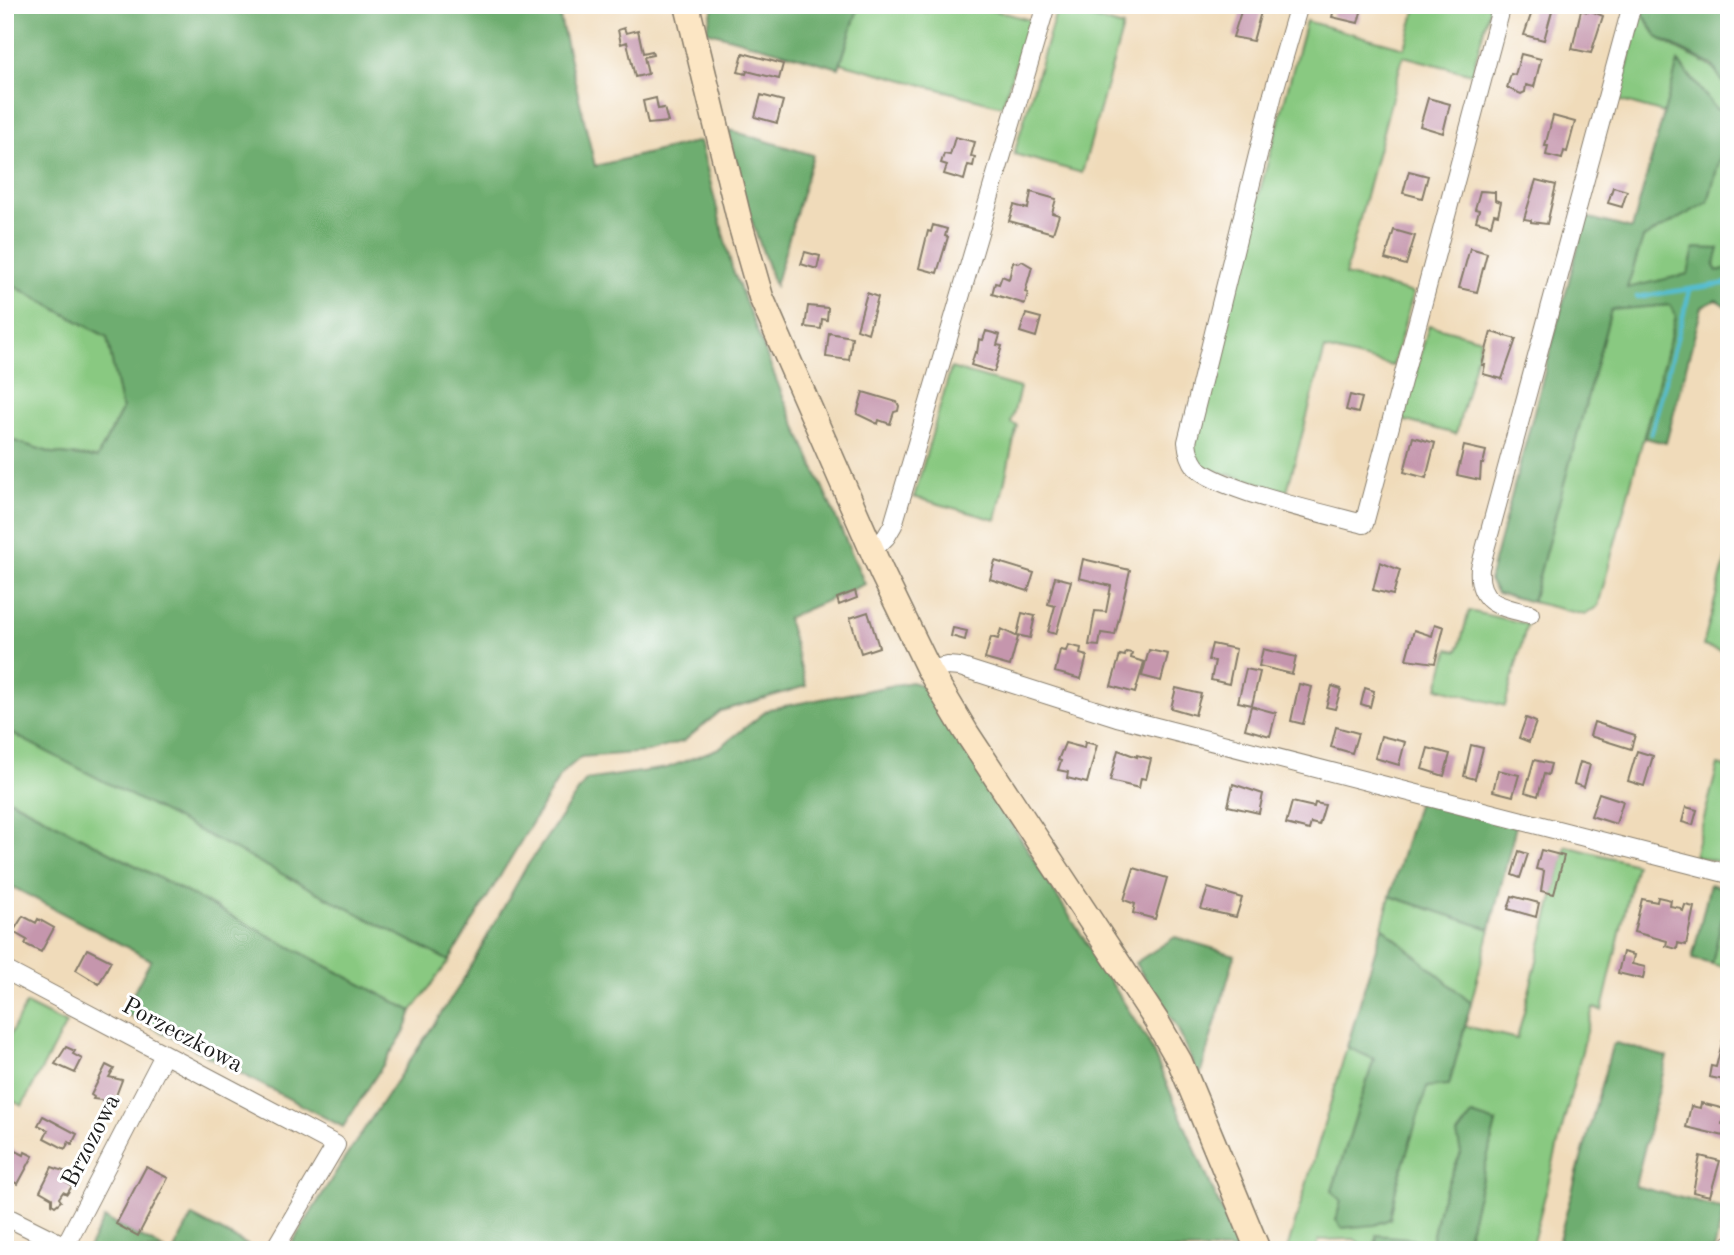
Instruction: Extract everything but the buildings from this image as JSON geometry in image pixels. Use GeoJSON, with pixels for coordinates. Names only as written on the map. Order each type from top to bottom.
{"type":"FeatureCollection","features":[{"type":"Feature","properties":{"kind":"street"},"geometry":{"type":"LineString","coordinates":[[687,5],[741,227],[761,297],[872,551],[929,670],[1156,1020],[1180,1062],[1258,1250]]}},
{"type":"Feature","properties":{"kind":"street"},"geometry":{"type":"LineString","coordinates":[[872,551],[887,537],[893,525],[1046,5]]}},
{"type":"Feature","properties":{"kind":"street"},"geometry":{"type":"LineString","coordinates":[[1299,5],[1273,94],[1187,442],[1189,456],[1197,468],[1214,479],[1289,504],[1364,524],[1502,5]]}},
{"type":"Feature","properties":{"kind":"street"},"geometry":{"type":"LineString","coordinates":[[1530,614],[1492,602],[1480,586],[1480,568],[1632,5]]}},
{"type":"Feature","properties":{"kind":"street"},"geometry":{"type":"LineString","coordinates":[[929,670],[947,666],[960,667],[1117,717],[1729,874]]}},
{"type":"Feature","properties":{"kind":"street","name":"Porzeczkowa"},"geometry":{"type":"LineString","coordinates":[[5,970],[336,1145],[274,1250]]}},
{"type":"Feature","properties":{"kind":"street","name":"Brzozowa"},"geometry":{"type":"LineString","coordinates":[[64,1248],[164,1055]]}},
{"type":"Feature","properties":{"kind":"street"},"geometry":{"type":"LineString","coordinates":[[5,1216],[64,1248]]}},
{"type":"Feature","properties":{"kind":"green space"},"geometry":{"type":"Polygon","coordinates":[[[5,5],[557,5],[595,166],[700,141],[732,268],[784,399],[865,584],[787,618],[806,686],[721,711],[684,741],[648,752],[581,757],[562,773],[449,961],[5,730],[5,438],[52,453],[97,458],[122,410],[107,337],[5,281],[5,5]]]}},
{"type":"Feature","properties":{"kind":"green space"},"geometry":{"type":"Polygon","coordinates":[[[714,5],[859,5],[839,68],[706,31],[714,5]]]}},
{"type":"Feature","properties":{"kind":"green space"},"geometry":{"type":"Polygon","coordinates":[[[859,5],[916,5],[925,12],[955,7],[978,7],[1030,20],[1002,106],[841,63],[859,5]]]}},
{"type":"Feature","properties":{"kind":"green space"},"geometry":{"type":"Polygon","coordinates":[[[1417,5],[1490,5],[1472,74],[1403,56],[1345,275],[1413,293],[1393,366],[1325,349],[1287,491],[1201,467],[1191,445],[1306,21],[1405,48],[1417,5]]]}},
{"type":"Feature","properties":{"kind":"green space"},"geometry":{"type":"Polygon","coordinates":[[[1644,5],[1729,5],[1729,92],[1712,65],[1658,38],[1642,12],[1644,5]]]}},
{"type":"Feature","properties":{"kind":"green space"},"geometry":{"type":"Polygon","coordinates":[[[1057,8],[1123,27],[1082,173],[1014,154],[1057,8]]]}},
{"type":"Feature","properties":{"kind":"green space"},"geometry":{"type":"Polygon","coordinates":[[[1642,12],[1660,39],[1717,72],[1728,95],[1729,114],[1716,109],[1679,62],[1664,113],[1618,100],[1642,12]]]}},
{"type":"Feature","properties":{"kind":"green space"},"geometry":{"type":"Polygon","coordinates":[[[1678,62],[1716,109],[1729,114],[1729,124],[1708,202],[1643,238],[1627,288],[1688,274],[1694,248],[1719,249],[1714,266],[1717,271],[1729,268],[1729,308],[1716,300],[1702,307],[1666,443],[1644,438],[1676,316],[1670,305],[1611,310],[1532,602],[1497,593],[1489,580],[1586,217],[1632,229],[1678,62]]]}},
{"type":"Feature","properties":{"kind":"green space"},"geometry":{"type":"Polygon","coordinates":[[[1729,124],[1729,268],[1717,271],[1714,266],[1718,249],[1688,274],[1626,289],[1643,238],[1708,202],[1729,124]]]}},
{"type":"Feature","properties":{"kind":"green space"},"geometry":{"type":"Polygon","coordinates":[[[729,130],[813,155],[775,286],[741,191],[729,130]]]}},
{"type":"Feature","properties":{"kind":"green space"},"geometry":{"type":"Polygon","coordinates":[[[5,281],[107,337],[122,410],[97,458],[52,453],[5,438],[5,281]]]}},
{"type":"Feature","properties":{"kind":"green space"},"geometry":{"type":"Polygon","coordinates":[[[1671,305],[1676,316],[1598,606],[1585,615],[1532,602],[1611,309],[1671,305]]]}},
{"type":"Feature","properties":{"kind":"green space"},"geometry":{"type":"Polygon","coordinates":[[[1429,325],[1481,339],[1456,434],[1402,420],[1429,325]]]}},
{"type":"Feature","properties":{"kind":"green space"},"geometry":{"type":"Polygon","coordinates":[[[951,368],[1020,388],[1011,423],[1017,426],[996,520],[914,497],[951,368]]]}},
{"type":"Feature","properties":{"kind":"green space"},"geometry":{"type":"Polygon","coordinates":[[[1729,546],[1729,653],[1703,646],[1729,546]]]}},
{"type":"Feature","properties":{"kind":"green space"},"geometry":{"type":"Polygon","coordinates":[[[1469,611],[1527,624],[1505,706],[1438,688],[1449,649],[1458,651],[1469,611]]]}},
{"type":"Feature","properties":{"kind":"green space"},"geometry":{"type":"Polygon","coordinates":[[[911,682],[925,686],[1148,1041],[1239,1250],[288,1250],[339,1167],[460,985],[525,869],[586,780],[667,768],[719,748],[769,709],[911,682]]]}},
{"type":"Feature","properties":{"kind":"green space"},"geometry":{"type":"Polygon","coordinates":[[[5,730],[449,961],[412,1011],[5,797],[5,730]]]}},
{"type":"Feature","properties":{"kind":"green space"},"geometry":{"type":"Polygon","coordinates":[[[1718,765],[1729,768],[1729,861],[1724,863],[1694,856],[1718,765]]]}},
{"type":"Feature","properties":{"kind":"green space"},"geometry":{"type":"Polygon","coordinates":[[[5,797],[412,1011],[405,1031],[343,1127],[123,1012],[151,960],[5,883],[5,797]]]}},
{"type":"Feature","properties":{"kind":"green space"},"geometry":{"type":"Polygon","coordinates":[[[1418,801],[1516,826],[1490,929],[1390,896],[1418,801]]]}},
{"type":"Feature","properties":{"kind":"green space"},"geometry":{"type":"Polygon","coordinates":[[[1566,846],[1636,864],[1602,1010],[1593,1008],[1531,1250],[1464,1250],[1496,1123],[1461,1153],[1440,1202],[1431,1245],[1410,1238],[1375,1240],[1377,1248],[1369,1250],[1354,1239],[1319,1240],[1316,1250],[1287,1250],[1347,1047],[1374,1059],[1332,1191],[1341,1201],[1336,1220],[1390,1219],[1396,1188],[1427,1086],[1449,1085],[1465,1026],[1517,1039],[1566,846]]]}},
{"type":"Feature","properties":{"kind":"green space"},"geometry":{"type":"Polygon","coordinates":[[[1710,884],[1728,889],[1712,964],[1692,959],[1710,884]]]}},
{"type":"Feature","properties":{"kind":"green space"},"geometry":{"type":"Polygon","coordinates":[[[1729,889],[1729,968],[1712,964],[1729,889]]]}},
{"type":"Feature","properties":{"kind":"green space"},"geometry":{"type":"Polygon","coordinates":[[[1390,896],[1490,929],[1471,1003],[1382,927],[1390,896]]]}},
{"type":"Feature","properties":{"kind":"green space"},"geometry":{"type":"Polygon","coordinates":[[[1382,927],[1471,1003],[1449,1085],[1427,1087],[1396,1188],[1390,1219],[1375,1225],[1342,1228],[1336,1220],[1341,1201],[1332,1191],[1374,1059],[1347,1047],[1382,927]]]}},
{"type":"Feature","properties":{"kind":"green space"},"geometry":{"type":"Polygon","coordinates":[[[1175,937],[1235,955],[1199,1079],[1178,1029],[1135,963],[1175,937]]]}},
{"type":"Feature","properties":{"kind":"green space"},"geometry":{"type":"Polygon","coordinates":[[[26,1004],[66,1024],[22,1106],[5,1097],[5,1044],[26,1004]]]}},
{"type":"Feature","properties":{"kind":"green space"},"geometry":{"type":"Polygon","coordinates":[[[1616,1043],[1667,1057],[1635,1186],[1724,1209],[1714,1250],[1644,1250],[1621,1244],[1619,1250],[1556,1250],[1612,1046],[1616,1043]]]}},
{"type":"Feature","properties":{"kind":"green space"},"geometry":{"type":"Polygon","coordinates":[[[1472,1115],[1496,1123],[1464,1250],[1375,1250],[1376,1235],[1410,1238],[1431,1244],[1440,1202],[1461,1153],[1457,1135],[1472,1115]]]}},
{"type":"Feature","properties":{"kind":"green space"},"geometry":{"type":"Polygon","coordinates":[[[192,1216],[257,1250],[174,1250],[192,1216]]]}},
{"type":"Feature","properties":{"kind":"green space"},"geometry":{"type":"Polygon","coordinates":[[[104,1218],[166,1250],[87,1250],[104,1218]]]}},
{"type":"Feature","properties":{"kind":"waterway"},"geometry":{"type":"LineString","coordinates":[[1637,297],[1729,283]]}},
{"type":"Feature","properties":{"kind":"waterway"},"geometry":{"type":"LineString","coordinates":[[1651,434],[1690,290]]}}]}
